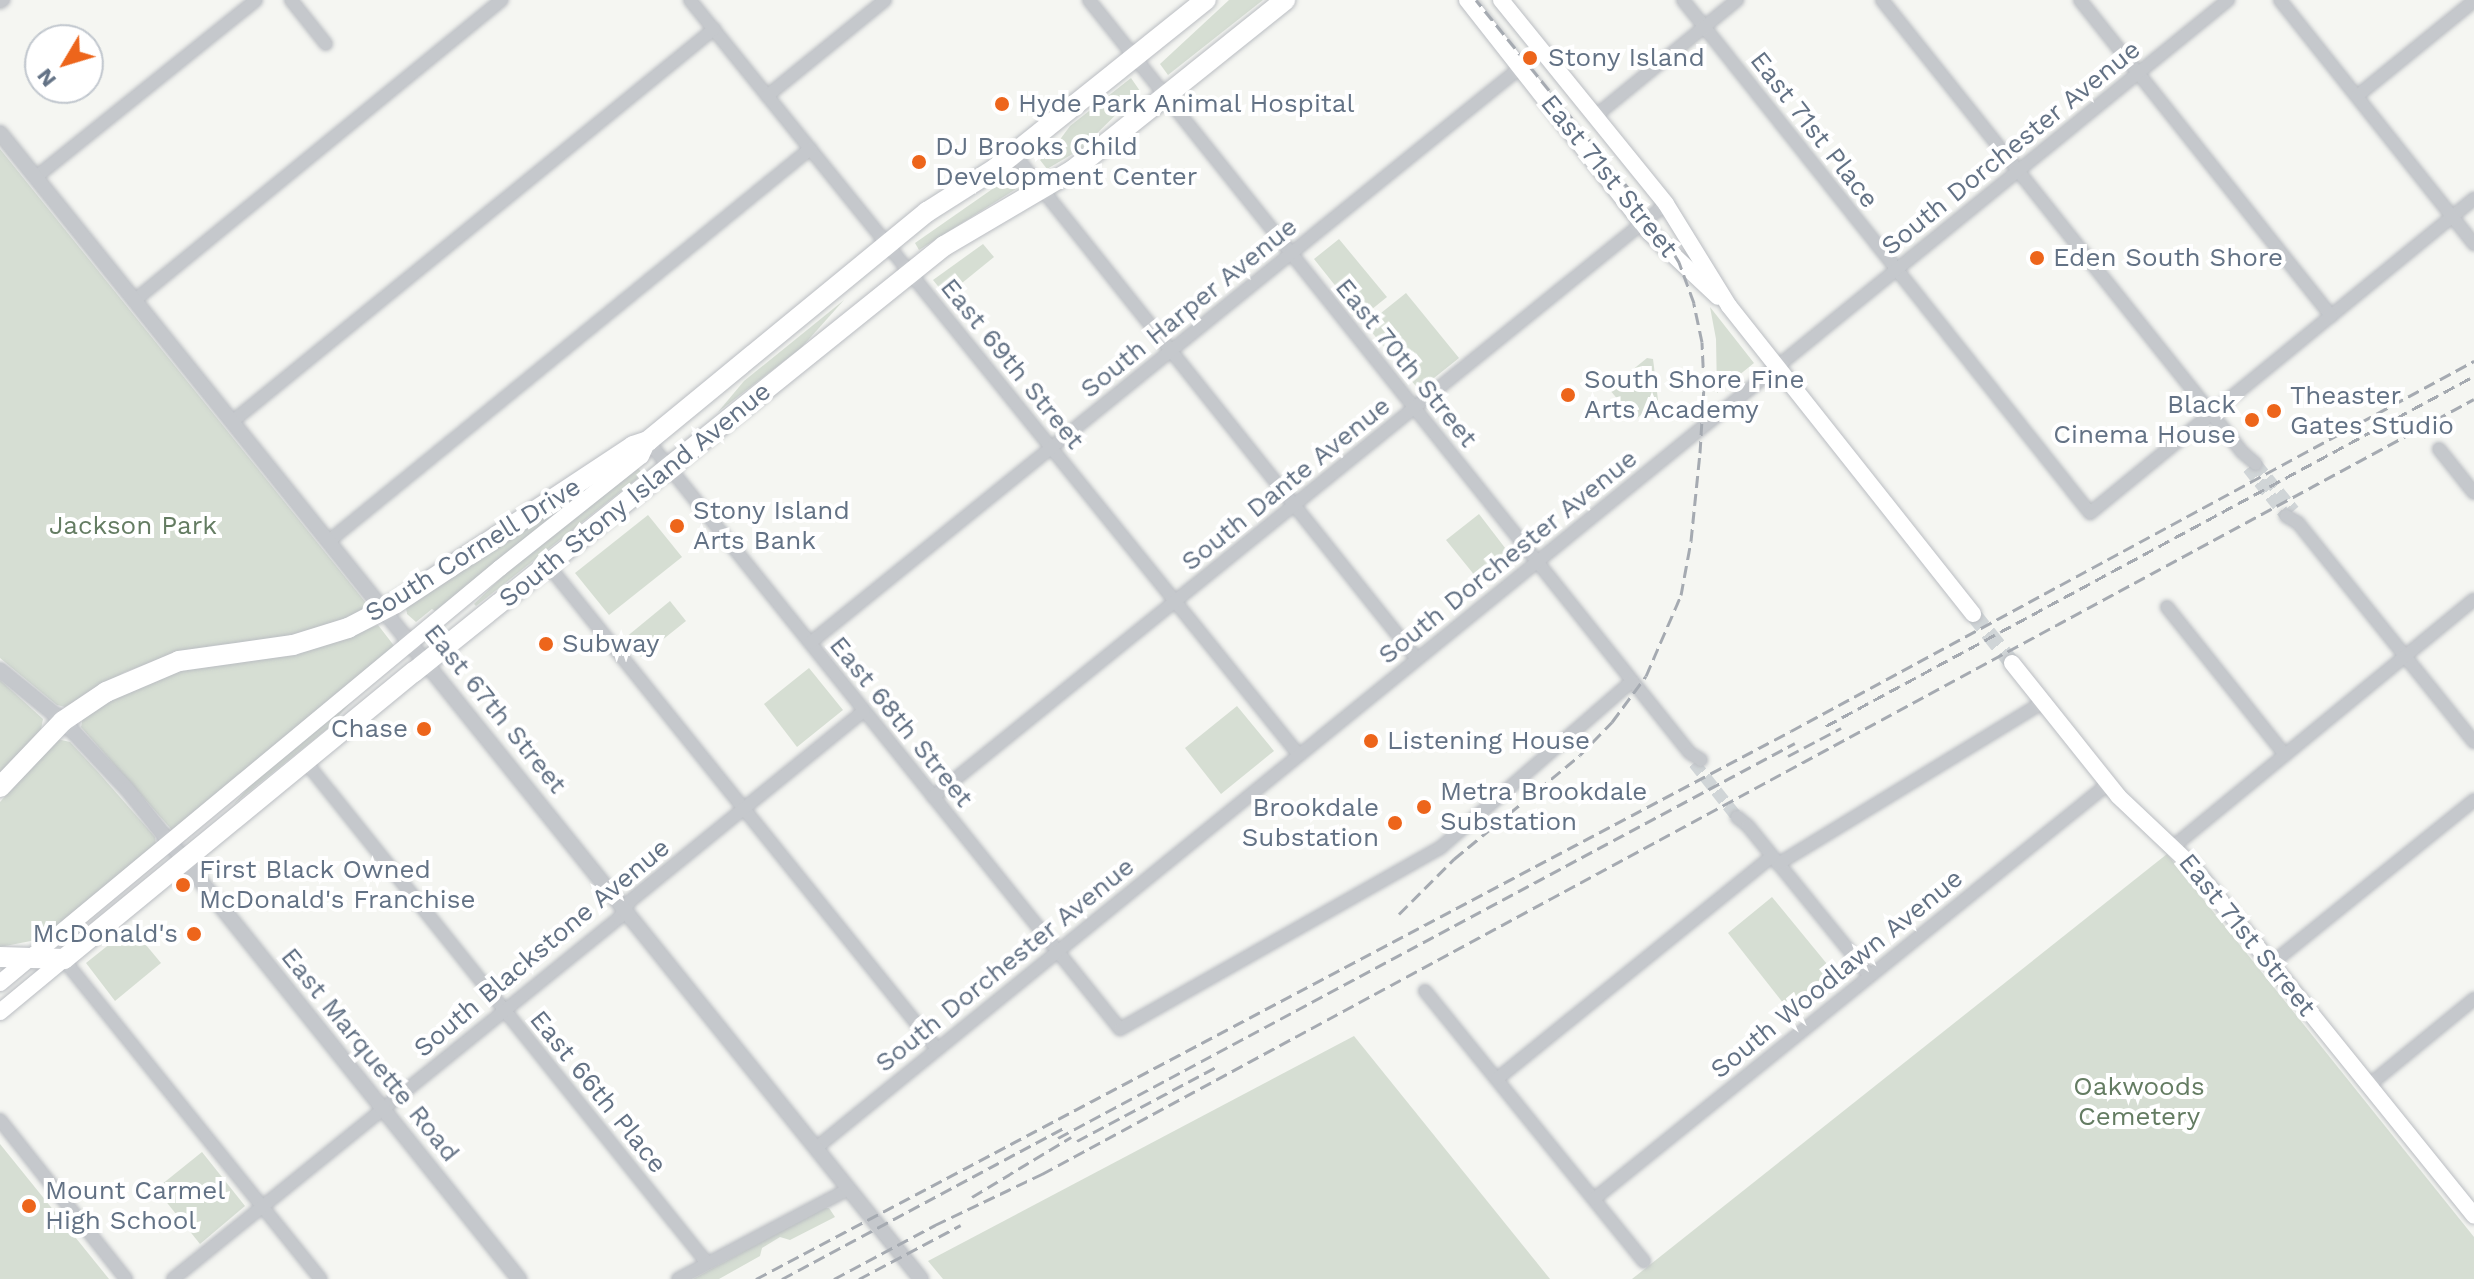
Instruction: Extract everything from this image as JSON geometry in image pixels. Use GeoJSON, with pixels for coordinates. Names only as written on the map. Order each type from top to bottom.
{"type":"FeatureCollection","features":[{"type":"Feature","properties":{"kind":"highway","name":"South Stony Island Avenue"},"geometry":{"type":"LineString","coordinates":[[648,441],[927,212],[1014,154],[1206,0]]}},
{"type":"Feature","properties":{"kind":"highway","name":"South Stony Island Avenue"},"geometry":{"type":"LineString","coordinates":[[64,959],[426,661],[670,469],[910,273],[964,233],[1043,190],[1285,0]]}},
{"type":"Feature","properties":{"kind":"highway","name":"South Cornell Drive"},"geometry":{"type":"LineString","coordinates":[[0,787],[63,721],[87,703],[150,671],[199,657],[310,641],[348,628],[384,610],[633,446],[648,441]]}},
{"type":"Feature","properties":{"kind":"highway"},"geometry":{"type":"LineString","coordinates":[[0,957],[64,959]]}},
{"type":"Feature","properties":{"kind":"main road","name":"East 71st Street"},"geometry":{"type":"LineString","coordinates":[[1467,0],[1642,223],[1665,249],[1729,306]]}},
{"type":"Feature","properties":{"kind":"main road","name":"East 71st Street"},"geometry":{"type":"LineString","coordinates":[[1501,0],[1666,204],[1729,306],[1973,614]]}},
{"type":"Feature","properties":{"kind":"main road","name":"South Stony Island Avenue"},"geometry":{"type":"LineString","coordinates":[[0,983],[48,940],[641,456],[648,441]]}},
{"type":"Feature","properties":{"kind":"main road","name":"East 71st Street"},"geometry":{"type":"LineString","coordinates":[[2012,663],[2108,784],[2174,846],[2471,1206]]}},
{"type":"Feature","properties":{"kind":"main road","name":"South Stony Island Avenue"},"geometry":{"type":"LineString","coordinates":[[0,1012],[64,959]]}},
{"type":"Feature","properties":{"kind":"street"},"geometry":{"type":"LineString","coordinates":[[36,177],[256,0]]}},
{"type":"Feature","properties":{"kind":"street"},"geometry":{"type":"LineString","coordinates":[[291,0],[326,44]]}},
{"type":"Feature","properties":{"kind":"street"},"geometry":{"type":"LineString","coordinates":[[135,300],[502,0]]}},
{"type":"Feature","properties":{"kind":"street","name":"East 69th Street"},"geometry":{"type":"LineString","coordinates":[[690,0],[1299,755]]}},
{"type":"Feature","properties":{"kind":"street"},"geometry":{"type":"LineString","coordinates":[[767,96],[885,0]]}},
{"type":"Feature","properties":{"kind":"street","name":"East 70th Street"},"geometry":{"type":"LineString","coordinates":[[1089,0],[1695,759]]}},
{"type":"Feature","properties":{"kind":"street","name":"East 71st Place"},"geometry":{"type":"LineString","coordinates":[[1683,0],[2090,513],[2212,414]]}},
{"type":"Feature","properties":{"kind":"street"},"geometry":{"type":"LineString","coordinates":[[1594,117],[1737,0]]}},
{"type":"Feature","properties":{"kind":"street"},"geometry":{"type":"LineString","coordinates":[[1882,0],[2252,466]]}},
{"type":"Feature","properties":{"kind":"street"},"geometry":{"type":"LineString","coordinates":[[2080,0],[2331,316]]}},
{"type":"Feature","properties":{"kind":"street","name":"South Dorchester Avenue"},"geometry":{"type":"LineString","coordinates":[[816,1148],[2228,0]]}},
{"type":"Feature","properties":{"kind":"street"},"geometry":{"type":"LineString","coordinates":[[2280,0],[2474,244]]}},
{"type":"Feature","properties":{"kind":"street"},"geometry":{"type":"LineString","coordinates":[[2357,96],[2474,1]]}},
{"type":"Feature","properties":{"kind":"street"},"geometry":{"type":"LineString","coordinates":[[233,421],[714,29]]}},
{"type":"Feature","properties":{"kind":"street","name":"South Harper Avenue"},"geometry":{"type":"LineString","coordinates":[[810,643],[1521,67]]}},
{"type":"Feature","properties":{"kind":"street","name":"East 67th Street"},"geometry":{"type":"LineString","coordinates":[[0,133],[921,1279]]}},
{"type":"Feature","properties":{"kind":"street"},"geometry":{"type":"LineString","coordinates":[[329,541],[810,149]]}},
{"type":"Feature","properties":{"kind":"street"},"geometry":{"type":"LineString","coordinates":[[1014,154],[1417,659]]}},
{"type":"Feature","properties":{"kind":"street"},"geometry":{"type":"LineString","coordinates":[[2212,414],[2474,199]]}},
{"type":"Feature","properties":{"kind":"street","name":"South Dante Avenue"},"geometry":{"type":"LineString","coordinates":[[933,797],[1666,204]]}},
{"type":"Feature","properties":{"kind":"street","name":"East 68th Street"},"geometry":{"type":"LineString","coordinates":[[648,441],[1120,1029],[1440,848],[1632,681]]}},
{"type":"Feature","properties":{"kind":"street"},"geometry":{"type":"LineString","coordinates":[[2439,449],[2474,493]]}},
{"type":"Feature","properties":{"kind":"street"},"geometry":{"type":"LineString","coordinates":[[2293,517],[2474,742]]}},
{"type":"Feature","properties":{"kind":"street"},"geometry":{"type":"LineString","coordinates":[[548,565],[937,1049]]}},
{"type":"Feature","properties":{"kind":"street"},"geometry":{"type":"LineString","coordinates":[[2174,846],[2474,600]]}},
{"type":"Feature","properties":{"kind":"street"},"geometry":{"type":"LineString","coordinates":[[2167,607],[2285,755]]}},
{"type":"Feature","properties":{"kind":"street","name":"East Marquette Road"},"geometry":{"type":"LineString","coordinates":[[0,670],[63,721],[170,842],[519,1279]]}},
{"type":"Feature","properties":{"kind":"street"},"geometry":{"type":"LineString","coordinates":[[1497,1079],[1775,860],[2043,702]]}},
{"type":"Feature","properties":{"kind":"street","name":"South Blackstone Avenue"},"geometry":{"type":"LineString","coordinates":[[173,1279],[864,711]]}},
{"type":"Feature","properties":{"kind":"street","name":"East 66th Place"},"geometry":{"type":"LineString","coordinates":[[305,761],[707,1263]]}},
{"type":"Feature","properties":{"kind":"street","name":"South Woodlawn Avenue"},"geometry":{"type":"LineString","coordinates":[[1594,1199],[2108,784]]}},
{"type":"Feature","properties":{"kind":"street"},"geometry":{"type":"LineString","coordinates":[[2271,964],[2474,800]]}},
{"type":"Feature","properties":{"kind":"street"},"geometry":{"type":"LineString","coordinates":[[1743,819],[1870,976]]}},
{"type":"Feature","properties":{"kind":"street"},"geometry":{"type":"LineString","coordinates":[[48,940],[321,1279]]}},
{"type":"Feature","properties":{"kind":"street"},"geometry":{"type":"LineString","coordinates":[[1425,991],[1644,1261]]}},
{"type":"Feature","properties":{"kind":"street"},"geometry":{"type":"LineString","coordinates":[[2369,1085],[2474,999]]}},
{"type":"Feature","properties":{"kind":"street"},"geometry":{"type":"LineString","coordinates":[[0,1120],[126,1279]]}},
{"type":"Feature","properties":{"kind":"street"},"geometry":{"type":"LineString","coordinates":[[678,1279],[849,1189]]}},
{"type":"Feature","properties":{"kind":"green space"},"geometry":{"type":"Polygon","coordinates":[[[1229,0],[1263,0],[1168,75],[1160,64],[1229,0]]]}},
{"type":"Feature","properties":{"kind":"green space"},"geometry":{"type":"Polygon","coordinates":[[[1131,78],[1140,91],[1081,149],[1047,169],[1040,160],[1053,149],[1070,126],[1131,78]]]}},
{"type":"Feature","properties":{"kind":"green space","name":"Jackson Park"},"geometry":{"type":"Polygon","coordinates":[[[0,149],[366,603],[360,614],[287,637],[211,646],[168,656],[125,672],[65,707],[57,705],[0,658],[0,149]]]}},
{"type":"Feature","properties":{"kind":"green space"},"geometry":{"type":"Polygon","coordinates":[[[1011,176],[1019,187],[919,250],[915,243],[1011,176]]]}},
{"type":"Feature","properties":{"kind":"green space"},"geometry":{"type":"Polygon","coordinates":[[[1339,239],[1387,297],[1361,318],[1314,259],[1339,239]]]}},
{"type":"Feature","properties":{"kind":"green space"},"geometry":{"type":"Polygon","coordinates":[[[983,244],[994,257],[946,296],[933,280],[983,244]]]}},
{"type":"Feature","properties":{"kind":"green space"},"geometry":{"type":"Polygon","coordinates":[[[1406,293],[1459,358],[1419,390],[1366,325],[1406,293]]]}},
{"type":"Feature","properties":{"kind":"green space"},"geometry":{"type":"Polygon","coordinates":[[[844,300],[801,348],[718,412],[744,381],[844,300]]]}},
{"type":"Feature","properties":{"kind":"green space"},"geometry":{"type":"Polygon","coordinates":[[[1710,307],[1754,363],[1717,393],[1716,339],[1710,307]]]}},
{"type":"Feature","properties":{"kind":"green space"},"geometry":{"type":"Polygon","coordinates":[[[1647,358],[1653,359],[1658,400],[1635,420],[1609,389],[1647,358]]]}},
{"type":"Feature","properties":{"kind":"green space"},"geometry":{"type":"Polygon","coordinates":[[[638,468],[643,474],[476,606],[474,604],[510,569],[638,468]]]}},
{"type":"Feature","properties":{"kind":"green space"},"geometry":{"type":"Polygon","coordinates":[[[564,503],[567,508],[435,611],[432,609],[416,622],[407,614],[406,607],[564,503]]]}},
{"type":"Feature","properties":{"kind":"green space"},"geometry":{"type":"Polygon","coordinates":[[[1479,514],[1512,557],[1480,582],[1446,540],[1479,514]]]}},
{"type":"Feature","properties":{"kind":"green space"},"geometry":{"type":"Polygon","coordinates":[[[648,515],[682,557],[609,615],[575,573],[648,515]]]}},
{"type":"Feature","properties":{"kind":"green space"},"geometry":{"type":"Polygon","coordinates":[[[670,601],[686,621],[641,657],[625,638],[670,601]]]}},
{"type":"Feature","properties":{"kind":"green space"},"geometry":{"type":"Polygon","coordinates":[[[378,625],[395,647],[172,830],[81,727],[83,718],[122,694],[176,672],[308,651],[378,625]]]}},
{"type":"Feature","properties":{"kind":"green space"},"geometry":{"type":"Polygon","coordinates":[[[809,668],[843,710],[797,747],[764,704],[809,668]]]}},
{"type":"Feature","properties":{"kind":"green space"},"geometry":{"type":"Polygon","coordinates":[[[0,680],[43,719],[41,729],[0,774],[0,680]]]}},
{"type":"Feature","properties":{"kind":"green space"},"geometry":{"type":"Polygon","coordinates":[[[358,694],[328,728],[234,804],[260,774],[358,694]]]}},
{"type":"Feature","properties":{"kind":"green space"},"geometry":{"type":"Polygon","coordinates":[[[1237,706],[1274,751],[1221,794],[1185,748],[1237,706]]]}},
{"type":"Feature","properties":{"kind":"green space"},"geometry":{"type":"Polygon","coordinates":[[[57,739],[70,742],[155,837],[156,845],[41,939],[0,947],[0,802],[57,739]]]}},
{"type":"Feature","properties":{"kind":"green space","name":"Oakwoods Cemetery"},"geometry":{"type":"Polygon","coordinates":[[[2167,854],[2474,1237],[2474,1279],[1632,1279],[2167,854]]]}},
{"type":"Feature","properties":{"kind":"green space"},"geometry":{"type":"Polygon","coordinates":[[[1772,897],[1841,981],[1795,1018],[1728,933],[1772,897]]]}},
{"type":"Feature","properties":{"kind":"green space"},"geometry":{"type":"Polygon","coordinates":[[[131,927],[161,963],[115,1001],[86,963],[131,927]]]}},
{"type":"Feature","properties":{"kind":"green space"},"geometry":{"type":"Polygon","coordinates":[[[1354,1036],[1550,1279],[943,1279],[928,1261],[1354,1036]]]}},
{"type":"Feature","properties":{"kind":"green space","name":"Mount Carmel High School"},"geometry":{"type":"Polygon","coordinates":[[[0,1144],[109,1279],[0,1279],[0,1144]]]}},
{"type":"Feature","properties":{"kind":"green space"},"geometry":{"type":"Polygon","coordinates":[[[202,1152],[245,1206],[200,1244],[156,1189],[202,1152]]]}},
{"type":"Feature","properties":{"kind":"green space"},"geometry":{"type":"Polygon","coordinates":[[[823,1208],[829,1208],[835,1217],[790,1240],[780,1237],[762,1248],[760,1256],[719,1279],[693,1279],[823,1208]]]}},
{"type":"Feature","properties":{"kind":"tunnel"},"geometry":{"type":"LineString","coordinates":[[2256,464],[2294,511]]}},
{"type":"Feature","properties":{"kind":"tunnel"},"geometry":{"type":"LineString","coordinates":[[2248,468],[2286,516]]}},
{"type":"Feature","properties":{"kind":"tunnel"},"geometry":{"type":"LineString","coordinates":[[1973,614],[2012,663]]}},
{"type":"Feature","properties":{"kind":"tunnel"},"geometry":{"type":"LineString","coordinates":[[1694,763],[1737,817]]}},
{"type":"Feature","properties":{"kind":"railway"},"geometry":{"type":"LineString","coordinates":[[1399,914],[1454,859],[1580,755],[1612,722],[1646,676],[1681,595],[1691,541],[1700,453],[1704,385],[1702,342],[1694,303],[1679,262],[1651,216],[1476,0]]}},
{"type":"Feature","properties":{"kind":"railway"},"geometry":{"type":"LineString","coordinates":[[756,1279],[1791,731],[2474,361]]}},
{"type":"Feature","properties":{"kind":"railway"},"geometry":{"type":"LineString","coordinates":[[1826,726],[2474,376]]}},
{"type":"Feature","properties":{"kind":"railway"},"geometry":{"type":"LineString","coordinates":[[834,1279],[935,1225],[1042,1174],[2474,399]]}},
{"type":"Feature","properties":{"kind":"railway"},"geometry":{"type":"LineString","coordinates":[[1788,756],[1841,728]]}},
{"type":"Feature","properties":{"kind":"railway"},"geometry":{"type":"LineString","coordinates":[[1058,1138],[1795,743]]}},
{"type":"Feature","properties":{"kind":"railway"},"geometry":{"type":"LineString","coordinates":[[1077,1141],[1218,1066]]}},
{"type":"Feature","properties":{"kind":"railway"},"geometry":{"type":"LineString","coordinates":[[782,1279],[1065,1127]]}},
{"type":"Feature","properties":{"kind":"railway"},"geometry":{"type":"LineString","coordinates":[[972,1197],[1071,1137]]}},
{"type":"Feature","properties":{"kind":"railway"},"geometry":{"type":"LineString","coordinates":[[859,1279],[961,1225]]}},
{"type":"Feature","properties":{"kind":"place","name":"Stony Island"},"geometry":{"type":"Point","coordinates":[1530,58]}},
{"type":"Feature","properties":{"kind":"place","name":"Hyde Park Animal Hospital"},"geometry":{"type":"Point","coordinates":[1002,104]}},
{"type":"Feature","properties":{"kind":"place","name":"DJ Brooks Child Development Center"},"geometry":{"type":"Point","coordinates":[919,162]}},
{"type":"Feature","properties":{"kind":"place","name":"Eden South Shore"},"geometry":{"type":"Point","coordinates":[2037,258]}},
{"type":"Feature","properties":{"kind":"place","name":"South Shore Fine Arts Academy"},"geometry":{"type":"Point","coordinates":[1568,395]}},
{"type":"Feature","properties":{"kind":"place","name":"Theaster Gates Studio"},"geometry":{"type":"Point","coordinates":[2274,411]}},
{"type":"Feature","properties":{"kind":"place","name":"Black Cinema House"},"geometry":{"type":"Point","coordinates":[2252,420]}},
{"type":"Feature","properties":{"kind":"place","name":"Stony Island Arts Bank"},"geometry":{"type":"Point","coordinates":[677,526]}},
{"type":"Feature","properties":{"kind":"place","name":"Subway"},"geometry":{"type":"Point","coordinates":[546,644]}},
{"type":"Feature","properties":{"kind":"place","name":"Chase"},"geometry":{"type":"Point","coordinates":[424,729]}},
{"type":"Feature","properties":{"kind":"place","name":"Listening House"},"geometry":{"type":"Point","coordinates":[1371,741]}},
{"type":"Feature","properties":{"kind":"place","name":"Metra Brookdale Substation"},"geometry":{"type":"Point","coordinates":[1424,807]}},
{"type":"Feature","properties":{"kind":"place","name":"Brookdale Substation"},"geometry":{"type":"Point","coordinates":[1395,823]}},
{"type":"Feature","properties":{"kind":"place","name":"First Black Owned McDonald's Franchise"},"geometry":{"type":"Point","coordinates":[183,885]}},
{"type":"Feature","properties":{"kind":"place","name":"McDonald's"},"geometry":{"type":"Point","coordinates":[194,934]}},
{"type":"Feature","properties":{"kind":"place","name":"Mount Carmel High School"},"geometry":{"type":"Point","coordinates":[29,1206]}}]}
